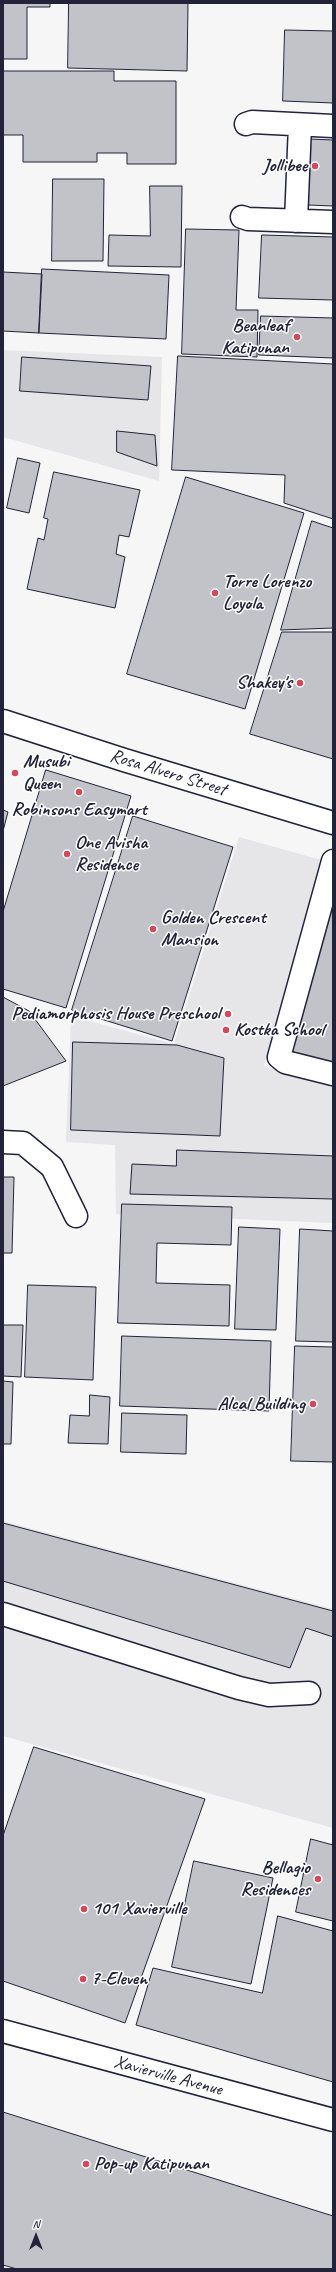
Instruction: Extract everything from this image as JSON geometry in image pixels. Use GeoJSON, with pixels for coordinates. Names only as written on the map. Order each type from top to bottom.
{"type":"FeatureCollection","features":[{"type":"Feature","properties":{"kind":"street"},"geometry":{"type":"LineString","coordinates":[[246,124],[252,122],[300,126],[333,126]]}},
{"type":"Feature","properties":{"kind":"street"},"geometry":{"type":"LineString","coordinates":[[296,221],[300,126]]}},
{"type":"Feature","properties":{"kind":"street"},"geometry":{"type":"LineString","coordinates":[[242,217],[248,219],[333,222]]}},
{"type":"Feature","properties":{"kind":"street","name":"Rosa Alvero Street"},"geometry":{"type":"LineString","coordinates":[[3,721],[124,760],[333,823]]}},
{"type":"Feature","properties":{"kind":"street"},"geometry":{"type":"LineString","coordinates":[[333,861],[280,1057],[285,1062],[333,1074]]}},
{"type":"Feature","properties":{"kind":"street"},"geometry":{"type":"LineString","coordinates":[[3,1142],[23,1143],[52,1167],[76,1216]]}},
{"type":"Feature","properties":{"kind":"street"},"geometry":{"type":"LineString","coordinates":[[3,1614],[239,1688],[269,1695],[309,1693]]}},
{"type":"Feature","properties":{"kind":"street","name":"Xavierville Avenue"},"geometry":{"type":"LineString","coordinates":[[3,2031],[333,2120]]}},
{"type":"Feature","properties":{"kind":"shaded area"},"geometry":{"type":"Polygon","coordinates":[[[3,350],[162,357],[159,481],[3,437],[3,350]]]}},
{"type":"Feature","properties":{"kind":"shaded area","name":"Kostka School"},"geometry":{"type":"Polygon","coordinates":[[[239,837],[325,861],[264,1066],[333,1086],[333,1223],[116,1214],[115,1145],[66,1142],[71,1016],[174,1044],[239,837]]]}},
{"type":"Feature","properties":{"kind":"shaded area"},"geometry":{"type":"Polygon","coordinates":[[[3,1521],[333,1609],[333,1828],[3,1736],[3,1521]]]}},
{"type":"Feature","properties":{"kind":"building"},"geometry":{"type":"Polygon","coordinates":[[[3,3],[50,3],[50,7],[27,7],[27,59],[3,59],[3,3]]]}},
{"type":"Feature","properties":{"kind":"building"},"geometry":{"type":"Polygon","coordinates":[[[69,3],[188,3],[187,71],[68,68],[69,3]]]}},
{"type":"Feature","properties":{"kind":"building"},"geometry":{"type":"Polygon","coordinates":[[[285,30],[333,31],[333,103],[283,101],[285,30]]]}},
{"type":"Feature","properties":{"kind":"building"},"geometry":{"type":"Polygon","coordinates":[[[3,71],[114,71],[114,81],[176,81],[176,164],[127,164],[127,153],[97,153],[97,162],[23,162],[23,135],[3,135],[3,71]]]}},
{"type":"Feature","properties":{"kind":"building"},"geometry":{"type":"Polygon","coordinates":[[[310,139],[333,140],[333,206],[308,205],[310,139]]]}},
{"type":"Feature","properties":{"kind":"building"},"geometry":{"type":"Polygon","coordinates":[[[53,179],[104,179],[103,261],[52,261],[53,179]]]}},
{"type":"Feature","properties":{"kind":"building"},"geometry":{"type":"Polygon","coordinates":[[[150,186],[182,186],[181,267],[108,266],[109,235],[150,236],[150,186]]]}},
{"type":"Feature","properties":{"kind":"building"},"geometry":{"type":"Polygon","coordinates":[[[186,229],[239,230],[236,310],[258,310],[257,357],[182,354],[186,229]]]}},
{"type":"Feature","properties":{"kind":"building"},"geometry":{"type":"Polygon","coordinates":[[[262,235],[333,237],[333,300],[259,298],[262,235]]]}},
{"type":"Feature","properties":{"kind":"building"},"geometry":{"type":"Polygon","coordinates":[[[42,269],[169,275],[166,339],[39,333],[42,269]]]}},
{"type":"Feature","properties":{"kind":"building"},"geometry":{"type":"Polygon","coordinates":[[[3,272],[42,274],[39,333],[3,331],[3,272]]]}},
{"type":"Feature","properties":{"kind":"building","name":"Beanleaf Katipunan"},"geometry":{"type":"Polygon","coordinates":[[[261,316],[333,318],[333,358],[259,355],[261,316]]]}},
{"type":"Feature","properties":{"kind":"building"},"geometry":{"type":"Polygon","coordinates":[[[178,356],[333,364],[333,519],[284,503],[285,475],[172,470],[178,356]]]}},
{"type":"Feature","properties":{"kind":"building"},"geometry":{"type":"Polygon","coordinates":[[[22,357],[151,366],[148,400],[20,391],[22,357]]]}},
{"type":"Feature","properties":{"kind":"building"},"geometry":{"type":"Polygon","coordinates":[[[117,431],[155,435],[157,466],[117,452],[117,431]]]}},
{"type":"Feature","properties":{"kind":"building"},"geometry":{"type":"Polygon","coordinates":[[[18,458],[40,463],[29,513],[7,508],[18,458]]]}},
{"type":"Feature","properties":{"kind":"building"},"geometry":{"type":"Polygon","coordinates":[[[54,472],[140,490],[129,537],[119,535],[116,554],[125,557],[115,608],[27,589],[38,538],[44,540],[48,519],[44,518],[54,472]]]}},
{"type":"Feature","properties":{"kind":"building","name":"Torre Lorenzo Loyola"},"geometry":{"type":"Polygon","coordinates":[[[186,477],[304,513],[245,709],[127,674],[186,477]]]}},
{"type":"Feature","properties":{"kind":"building"},"geometry":{"type":"Polygon","coordinates":[[[312,521],[333,528],[333,628],[281,630],[312,521]]]}},
{"type":"Feature","properties":{"kind":"building","name":"Shakey's"},"geometry":{"type":"Polygon","coordinates":[[[282,632],[333,632],[333,759],[250,734],[282,632]]]}},
{"type":"Feature","properties":{"kind":"building","name":"One Avisha Residence"},"geometry":{"type":"Polygon","coordinates":[[[46,770],[131,796],[66,1008],[3,989],[3,912],[46,770]]]}},
{"type":"Feature","properties":{"kind":"building"},"geometry":{"type":"Polygon","coordinates":[[[3,810],[8,812],[3,831],[3,810]]]}},
{"type":"Feature","properties":{"kind":"building","name":"Golden Crescent Mansion"},"geometry":{"type":"Polygon","coordinates":[[[133,816],[233,847],[172,1041],[72,1010],[133,816]]]}},
{"type":"Feature","properties":{"kind":"building"},"geometry":{"type":"Polygon","coordinates":[[[333,877],[333,1068],[287,1056],[333,877]]]}},
{"type":"Feature","properties":{"kind":"building"},"geometry":{"type":"Polygon","coordinates":[[[3,997],[29,1011],[66,1061],[3,1086],[3,997]]]}},
{"type":"Feature","properties":{"kind":"building"},"geometry":{"type":"Polygon","coordinates":[[[73,1042],[177,1045],[224,1058],[220,1136],[71,1130],[73,1042]]]}},
{"type":"Feature","properties":{"kind":"building"},"geometry":{"type":"Polygon","coordinates":[[[177,1150],[333,1156],[333,1199],[130,1194],[132,1164],[176,1166],[177,1150]]]}},
{"type":"Feature","properties":{"kind":"building"},"geometry":{"type":"Polygon","coordinates":[[[3,1177],[14,1177],[12,1253],[3,1253],[3,1177]]]}},
{"type":"Feature","properties":{"kind":"building"},"geometry":{"type":"Polygon","coordinates":[[[122,1204],[232,1207],[231,1245],[157,1243],[156,1283],[230,1285],[229,1326],[118,1323],[122,1204]]]}},
{"type":"Feature","properties":{"kind":"building"},"geometry":{"type":"Polygon","coordinates":[[[239,1227],[280,1229],[276,1330],[235,1329],[239,1227]]]}},
{"type":"Feature","properties":{"kind":"building"},"geometry":{"type":"Polygon","coordinates":[[[300,1229],[333,1231],[333,1342],[296,1341],[300,1229]]]}},
{"type":"Feature","properties":{"kind":"building"},"geometry":{"type":"Polygon","coordinates":[[[28,1285],[96,1287],[93,1380],[25,1377],[28,1285]]]}},
{"type":"Feature","properties":{"kind":"building"},"geometry":{"type":"Polygon","coordinates":[[[3,1325],[23,1325],[21,1377],[3,1376],[3,1325]]]}},
{"type":"Feature","properties":{"kind":"building"},"geometry":{"type":"Polygon","coordinates":[[[122,1336],[271,1341],[269,1411],[120,1406],[122,1336]]]}},
{"type":"Feature","properties":{"kind":"building","name":"Alcal Building"},"geometry":{"type":"Polygon","coordinates":[[[295,1346],[333,1347],[333,1462],[291,1461],[295,1346]]]}},
{"type":"Feature","properties":{"kind":"building"},"geometry":{"type":"Polygon","coordinates":[[[3,1381],[13,1382],[11,1444],[3,1444],[3,1381]]]}},
{"type":"Feature","properties":{"kind":"building"},"geometry":{"type":"Polygon","coordinates":[[[90,1395],[110,1397],[108,1444],[68,1443],[70,1415],[89,1416],[90,1395]]]}},
{"type":"Feature","properties":{"kind":"building"},"geometry":{"type":"Polygon","coordinates":[[[122,1413],[187,1415],[186,1454],[121,1452],[122,1413]]]}},
{"type":"Feature","properties":{"kind":"building"},"geometry":{"type":"Polygon","coordinates":[[[3,1523],[333,1611],[333,1637],[306,1628],[290,1668],[3,1581],[3,1523]]]}},
{"type":"Feature","properties":{"kind":"building","name":"101 Xavierville"},"geometry":{"type":"Polygon","coordinates":[[[34,1747],[205,1799],[125,2023],[3,1981],[3,1836],[34,1747]]]}},
{"type":"Feature","properties":{"kind":"building","name":"Bellagio Residences"},"geometry":{"type":"Polygon","coordinates":[[[311,1839],[333,1845],[333,1921],[296,1912],[311,1839]]]}},
{"type":"Feature","properties":{"kind":"building"},"geometry":{"type":"Polygon","coordinates":[[[194,1861],[273,1878],[251,1984],[172,1967],[194,1861]]]}},
{"type":"Feature","properties":{"kind":"building"},"geometry":{"type":"Polygon","coordinates":[[[278,1916],[333,1931],[333,2082],[136,2025],[153,1968],[262,1993],[278,1916]]]}},
{"type":"Feature","properties":{"kind":"building","name":"Pop-up Katipunan"},"geometry":{"type":"Polygon","coordinates":[[[3,2112],[333,2216],[333,2269],[17,2269],[3,2265],[3,2112]]]}},
{"type":"Feature","properties":{"kind":"place","name":"Jollibee"},"geometry":{"type":"Point","coordinates":[315,166]}},
{"type":"Feature","properties":{"kind":"place","name":"Beanleaf Katipunan"},"geometry":{"type":"Point","coordinates":[297,337]}},
{"type":"Feature","properties":{"kind":"place","name":"Torre Lorenzo Loyola"},"geometry":{"type":"Point","coordinates":[215,593]}},
{"type":"Feature","properties":{"kind":"place","name":"Shakey's"},"geometry":{"type":"Point","coordinates":[300,683]}},
{"type":"Feature","properties":{"kind":"place","name":"Musubi Queen"},"geometry":{"type":"Point","coordinates":[15,773]}},
{"type":"Feature","properties":{"kind":"place","name":"Robinsons Easymart"},"geometry":{"type":"Point","coordinates":[79,792]}},
{"type":"Feature","properties":{"kind":"place","name":"One Avisha Residence"},"geometry":{"type":"Point","coordinates":[67,854]}},
{"type":"Feature","properties":{"kind":"place","name":"Golden Crescent Mansion"},"geometry":{"type":"Point","coordinates":[153,929]}},
{"type":"Feature","properties":{"kind":"place","name":"Pediamorphosis House Preschool"},"geometry":{"type":"Point","coordinates":[228,1014]}},
{"type":"Feature","properties":{"kind":"place","name":"Kostka School"},"geometry":{"type":"Point","coordinates":[226,1030]}},
{"type":"Feature","properties":{"kind":"place","name":"Alcal Building"},"geometry":{"type":"Point","coordinates":[313,1404]}},
{"type":"Feature","properties":{"kind":"place","name":"Bellagio Residences"},"geometry":{"type":"Point","coordinates":[318,1879]}},
{"type":"Feature","properties":{"kind":"place","name":"101 Xavierville"},"geometry":{"type":"Point","coordinates":[84,1909]}},
{"type":"Feature","properties":{"kind":"place","name":"7-Eleven"},"geometry":{"type":"Point","coordinates":[83,1979]}},
{"type":"Feature","properties":{"kind":"place","name":"Pop-up Katipunan"},"geometry":{"type":"Point","coordinates":[86,2164]}}]}
